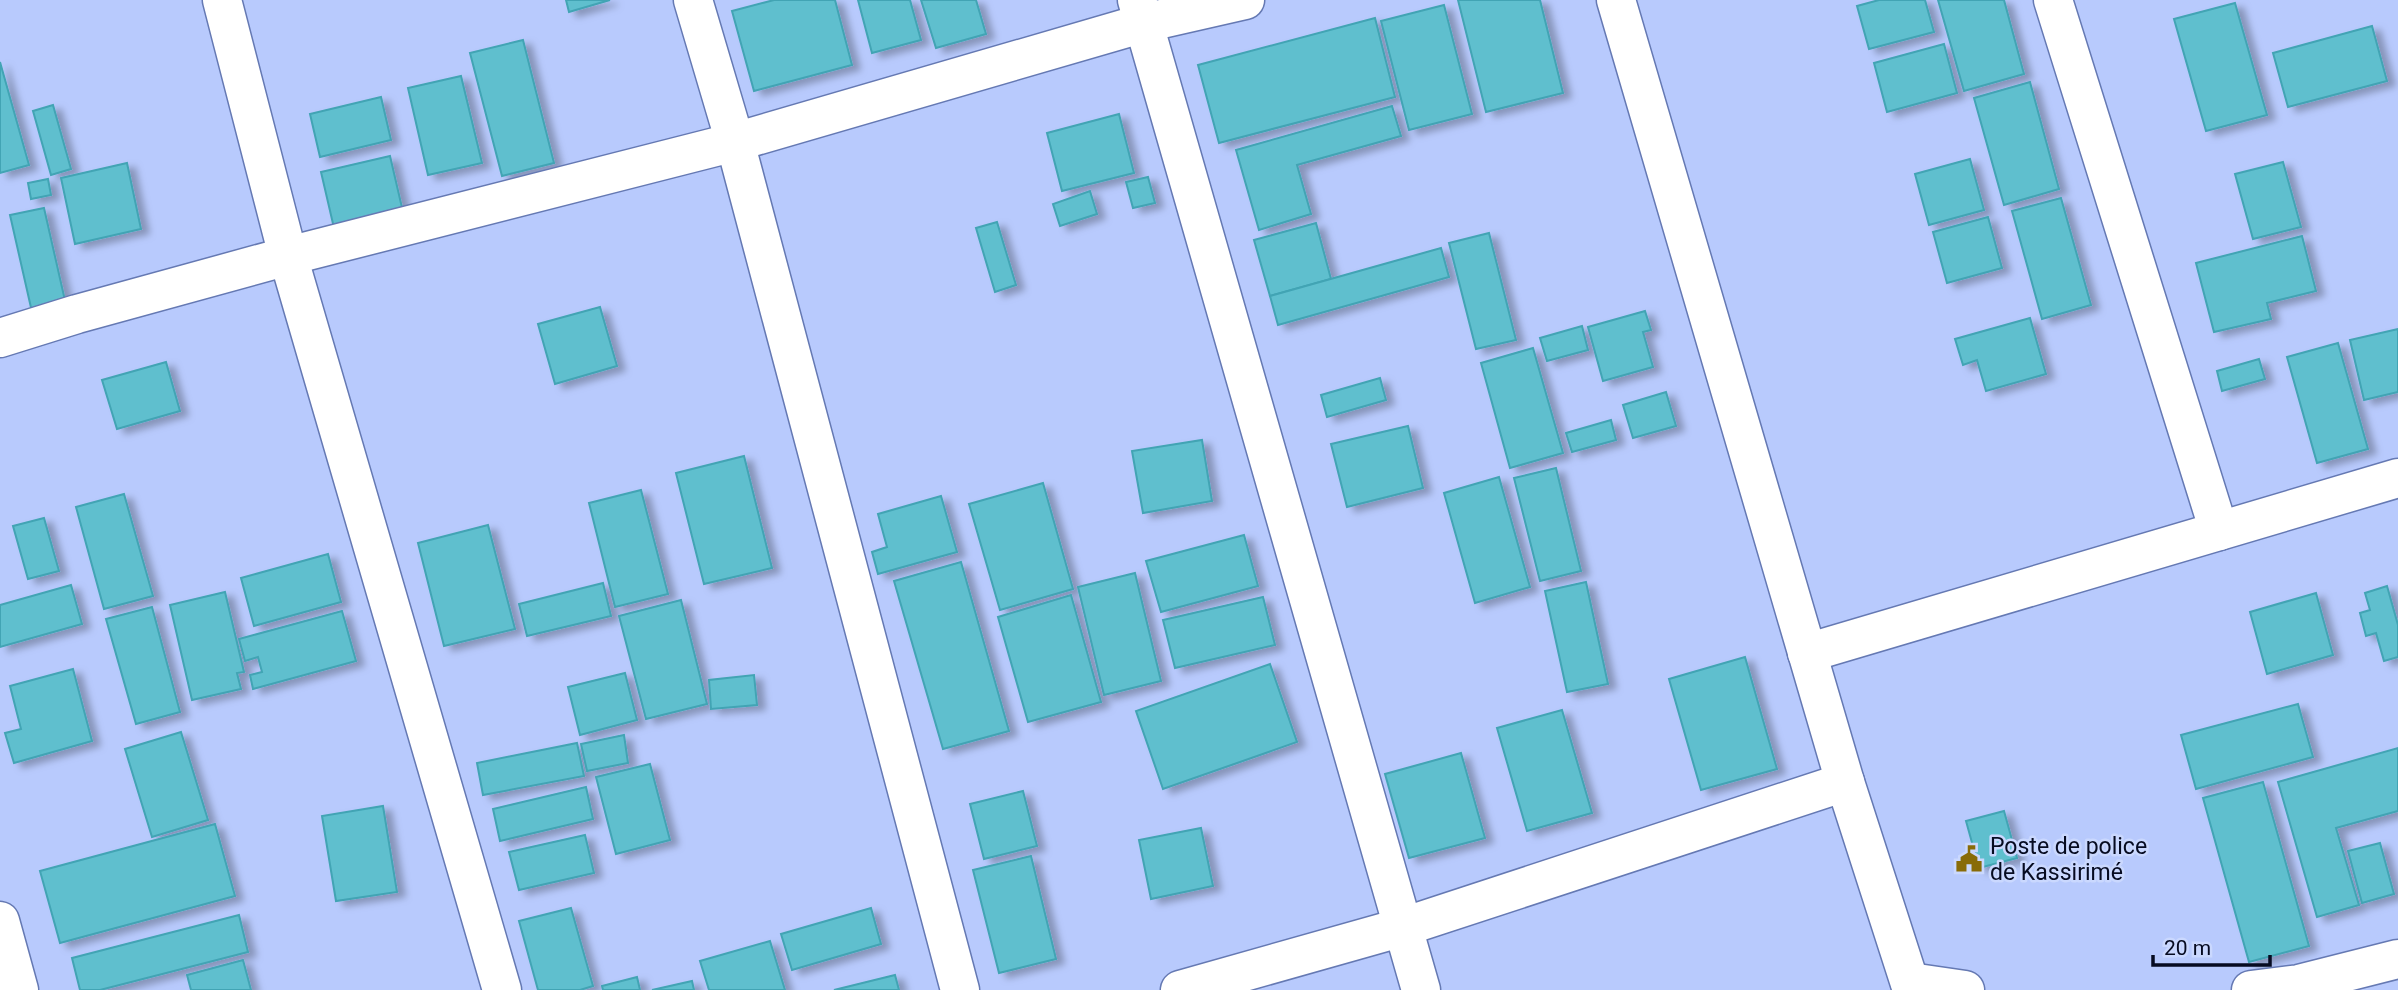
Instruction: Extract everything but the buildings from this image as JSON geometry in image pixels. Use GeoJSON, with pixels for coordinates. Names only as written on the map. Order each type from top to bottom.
{"type":"FeatureCollection","features":[{"type":"Feature","properties":{"kind":"street"},"geometry":{"type":"LineString","coordinates":[[222,0],[288,256],[502,990]]}},
{"type":"Feature","properties":{"kind":"street"},"geometry":{"type":"LineString","coordinates":[[693,0],[735,142],[960,990]]}},
{"type":"Feature","properties":{"kind":"street"},"geometry":{"type":"LineString","coordinates":[[0,338],[288,256],[735,142],[1141,12],[1245,0]]}},
{"type":"Feature","properties":{"kind":"street"},"geometry":{"type":"LineString","coordinates":[[1616,0],[1845,782],[1911,986],[1965,990]]}},
{"type":"Feature","properties":{"kind":"street"},"geometry":{"type":"LineString","coordinates":[[2053,0],[2219,531]]}},
{"type":"Feature","properties":{"kind":"street"},"geometry":{"type":"LineString","coordinates":[[1141,12],[1422,990]]}},
{"type":"Feature","properties":{"kind":"street"},"geometry":{"type":"LineString","coordinates":[[1807,653],[2398,478]]}},
{"type":"Feature","properties":{"kind":"street"},"geometry":{"type":"LineString","coordinates":[[1180,990],[1403,927],[1845,782]]}},
{"type":"Feature","properties":{"kind":"street"},"geometry":{"type":"LineString","coordinates":[[0,921],[19,990]]}},
{"type":"Feature","properties":{"kind":"street"},"geometry":{"type":"LineString","coordinates":[[2251,990],[2299,984],[2398,959]]}},
{"type":"Feature","properties":{"kind":"place","name":"Poste de police de Kassirimé"},"geometry":{"type":"Point","coordinates":[1969,859]}}]}
